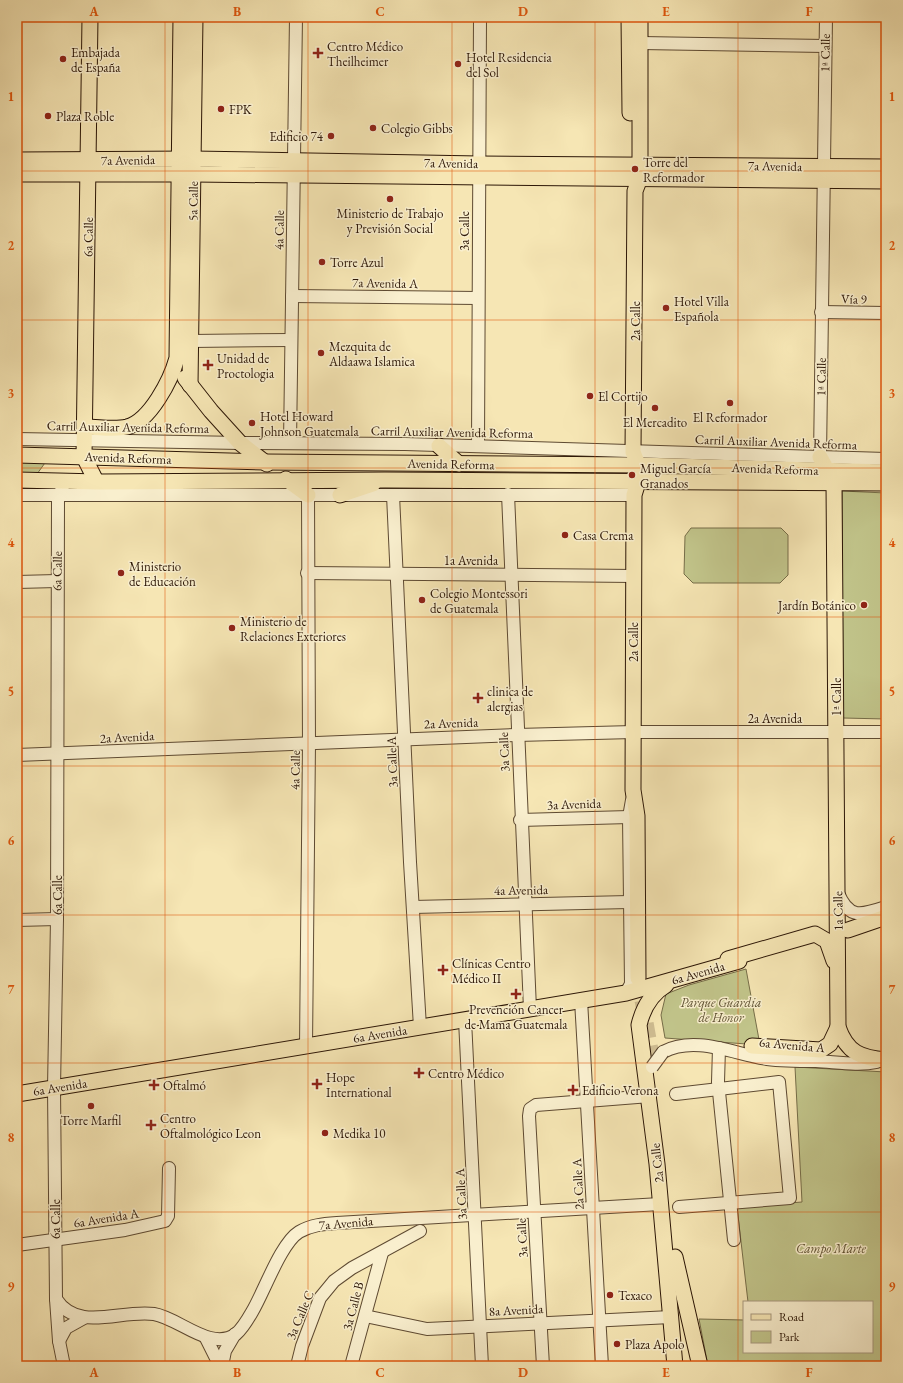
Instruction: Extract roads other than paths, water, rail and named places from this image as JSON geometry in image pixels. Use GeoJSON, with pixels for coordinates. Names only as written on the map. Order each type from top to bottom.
{"type":"FeatureCollection","features":[{"type":"Feature","properties":{"kind":"main road","name":"6a Calle"},"geometry":{"type":"LineString","coordinates":[[66,480],[84,457],[90,17]]}},
{"type":"Feature","properties":{"kind":"main road","name":"5a Calle"},"geometry":{"type":"LineString","coordinates":[[181,17],[191,341],[190,385]]}},
{"type":"Feature","properties":{"kind":"main road","name":"5a Calle"},"geometry":{"type":"LineString","coordinates":[[186,159],[195,17]]}},
{"type":"Feature","properties":{"kind":"main road","name":"2a Calle"},"geometry":{"type":"LineString","coordinates":[[629,17],[635,175]]}},
{"type":"Feature","properties":{"kind":"main road","name":"2a Calle"},"geometry":{"type":"LineString","coordinates":[[638,978],[637,816],[633,790],[633,486],[641,476],[632,461],[635,175],[641,43],[640,17]]}},
{"type":"Feature","properties":{"kind":"main road","name":"7a Avenida"},"geometry":{"type":"LineString","coordinates":[[17,174],[186,159],[294,160],[479,171],[635,175],[823,173],[886,167]]}},
{"type":"Feature","properties":{"kind":"main road","name":"7a Avenida"},"geometry":{"type":"LineString","coordinates":[[17,160],[88,168],[186,174],[294,176],[479,171]]}},
{"type":"Feature","properties":{"kind":"main road","name":"7a Avenida"},"geometry":{"type":"LineString","coordinates":[[823,173],[886,181]]}},
{"type":"Feature","properties":{"kind":"main road","name":"5a Calle"},"geometry":{"type":"LineString","coordinates":[[85,434],[122,427],[136,422],[149,410],[168,382],[176,358],[186,174]]}},
{"type":"Feature","properties":{"kind":"main road","name":"5a Calle"},"geometry":{"type":"LineString","coordinates":[[176,358],[181,372],[190,385],[240,443],[308,495]]}},
{"type":"Feature","properties":{"kind":"main road"},"geometry":{"type":"LineString","coordinates":[[439,446],[459,464]]}},
{"type":"Feature","properties":{"kind":"main road","name":"Avenida Reforma"},"geometry":{"type":"LineString","coordinates":[[17,455],[265,462],[459,464],[632,461],[886,483]]}},
{"type":"Feature","properties":{"kind":"main road"},"geometry":{"type":"LineString","coordinates":[[84,457],[96,481]]}},
{"type":"Feature","properties":{"kind":"main road","name":"1ª Calle"},"geometry":{"type":"LineString","coordinates":[[820,457],[830,477],[836,732]]}},
{"type":"Feature","properties":{"kind":"main road","name":"Avenida Reforma"},"geometry":{"type":"LineString","coordinates":[[17,480],[385,480],[633,486],[830,477],[886,472]]}},
{"type":"Feature","properties":{"kind":"main road"},"geometry":{"type":"LineString","coordinates":[[340,495],[385,480]]}},
{"type":"Feature","properties":{"kind":"main road","name":"1a Calle"},"geometry":{"type":"LineString","coordinates":[[836,732],[838,1027],[846,1043],[854,1052],[866,1057],[886,1060]]}},
{"type":"Feature","properties":{"kind":"main road"},"geometry":{"type":"LineString","coordinates":[[848,930],[886,917]]}},
{"type":"Feature","properties":{"kind":"main road"},"geometry":{"type":"LineString","coordinates":[[626,993],[636,987],[812,934],[818,935],[827,941],[833,956],[837,974]]}},
{"type":"Feature","properties":{"kind":"main road","name":"6a Avenida"},"geometry":{"type":"LineString","coordinates":[[17,1094],[626,993],[806,942]]}},
{"type":"Feature","properties":{"kind":"main road","name":"2a Calle"},"geometry":{"type":"LineString","coordinates":[[675,1366],[649,1091],[639,1025],[642,1013],[657,991],[679,979]]}},
{"type":"Feature","properties":{"kind":"main road"},"geometry":{"type":"LineString","coordinates":[[752,1046],[821,1050],[830,1044],[838,1027]]}},
{"type":"Feature","properties":{"kind":"main road","name":"2a Calle"},"geometry":{"type":"LineString","coordinates":[[653,1067],[675,1257],[680,1366]]}},
{"type":"Feature","properties":{"kind":"main road"},"geometry":{"type":"LineString","coordinates":[[675,1257],[700,1366]]}},
{"type":"Feature","properties":{"kind":"street","name":"4a Calle"},"geometry":{"type":"LineString","coordinates":[[290,443],[296,17]]}},
{"type":"Feature","properties":{"kind":"street","name":"3a Calle"},"geometry":{"type":"LineString","coordinates":[[478,446],[480,17]]}},
{"type":"Feature","properties":{"kind":"street","name":"1ª Calle"},"geometry":{"type":"LineString","coordinates":[[820,457],[826,17]]}},
{"type":"Feature","properties":{"kind":"street"},"geometry":{"type":"LineString","coordinates":[[641,43],[825,46]]}},
{"type":"Feature","properties":{"kind":"street","name":"7a Avenida A"},"geometry":{"type":"LineString","coordinates":[[292,296],[478,298]]}},
{"type":"Feature","properties":{"kind":"street","name":"Vía 9"},"geometry":{"type":"LineString","coordinates":[[821,312],[886,313]]}},
{"type":"Feature","properties":{"kind":"street"},"geometry":{"type":"LineString","coordinates":[[191,341],[291,340]]}},
{"type":"Feature","properties":{"kind":"street","name":"Carril Auxiliar Avenida Reforma"},"geometry":{"type":"LineString","coordinates":[[17,439],[85,434],[240,443],[478,446],[632,461],[820,457],[886,459]]}},
{"type":"Feature","properties":{"kind":"street","name":"6a Calle"},"geometry":{"type":"LineString","coordinates":[[64,1366],[59,1341],[56,1299],[54,1088],[57,919],[58,496],[66,480]]}},
{"type":"Feature","properties":{"kind":"street"},"geometry":{"type":"LineString","coordinates":[[17,495],[508,494],[633,486]]}},
{"type":"Feature","properties":{"kind":"street","name":"3a Calle"},"geometry":{"type":"LineString","coordinates":[[508,494],[520,820],[530,1009]]}},
{"type":"Feature","properties":{"kind":"street","name":"4a Calle"},"geometry":{"type":"LineString","coordinates":[[306,1046],[309,743],[307,573],[308,495]]}},
{"type":"Feature","properties":{"kind":"street","name":"3a Calle A"},"geometry":{"type":"LineString","coordinates":[[393,495],[420,1027]]}},
{"type":"Feature","properties":{"kind":"street","name":"1a Avenida"},"geometry":{"type":"LineString","coordinates":[[307,573],[634,576]]}},
{"type":"Feature","properties":{"kind":"street"},"geometry":{"type":"LineString","coordinates":[[17,582],[57,581]]}},
{"type":"Feature","properties":{"kind":"street","name":"2a Avenida"},"geometry":{"type":"LineString","coordinates":[[17,755],[517,735],[633,732],[886,732]]}},
{"type":"Feature","properties":{"kind":"street","name":"2a Calle"},"geometry":{"type":"LineString","coordinates":[[626,993],[631,984],[629,816],[633,790]]}},
{"type":"Feature","properties":{"kind":"street","name":"3a Avenida"},"geometry":{"type":"LineString","coordinates":[[520,820],[629,816]]}},
{"type":"Feature","properties":{"kind":"street"},"geometry":{"type":"LineString","coordinates":[[838,893],[842,903],[852,912],[860,914],[886,907]]}},
{"type":"Feature","properties":{"kind":"street","name":"4a Avenida"},"geometry":{"type":"LineString","coordinates":[[413,907],[629,902]]}},
{"type":"Feature","properties":{"kind":"street"},"geometry":{"type":"LineString","coordinates":[[17,920],[57,919]]}},
{"type":"Feature","properties":{"kind":"street","name":"2a Calle A"},"geometry":{"type":"LineString","coordinates":[[581,1000],[602,1366]]}},
{"type":"Feature","properties":{"kind":"street","name":"3a Calle A"},"geometry":{"type":"LineString","coordinates":[[466,1020],[482,1366]]}},
{"type":"Feature","properties":{"kind":"street","name":"6a Avenida A"},"geometry":{"type":"LineString","coordinates":[[649,1091],[653,1067],[663,1052],[677,1046],[719,1048],[768,1059],[870,1064],[886,1060]]}},
{"type":"Feature","properties":{"kind":"street"},"geometry":{"type":"LineString","coordinates":[[719,1048],[719,1089],[734,1240]]}},
{"type":"Feature","properties":{"kind":"street"},"geometry":{"type":"LineString","coordinates":[[676,1094],[779,1082],[790,1198],[679,1207]]}},
{"type":"Feature","properties":{"kind":"street"},"geometry":{"type":"LineString","coordinates":[[587,1101],[649,1091]]}},
{"type":"Feature","properties":{"kind":"street","name":"3a Calle"},"geometry":{"type":"LineString","coordinates":[[543,1366],[529,1116],[530,1109],[536,1105],[587,1101]]}},
{"type":"Feature","properties":{"kind":"street","name":"6a Avenida A"},"geometry":{"type":"LineString","coordinates":[[17,1245],[152,1225],[165,1221],[168,1216],[169,1168]]}},
{"type":"Feature","properties":{"kind":"street","name":"7a Avenida"},"geometry":{"type":"LineString","coordinates":[[221,1366],[225,1351],[260,1298],[291,1239],[308,1227],[337,1223],[660,1204]]}},
{"type":"Feature","properties":{"kind":"street","name":"3a Calle C"},"geometry":{"type":"LineString","coordinates":[[297,1366],[302,1346],[320,1298],[334,1281],[352,1268],[420,1231]]}},
{"type":"Feature","properties":{"kind":"street","name":"3a Calle B"},"geometry":{"type":"LineString","coordinates":[[352,1366],[382,1253]]}},
{"type":"Feature","properties":{"kind":"street"},"geometry":{"type":"LineString","coordinates":[[56,1299],[64,1310],[84,1318],[153,1314],[166,1316],[206,1338],[222,1338],[236,1334]]}},
{"type":"Feature","properties":{"kind":"street","name":"8a Avenida"},"geometry":{"type":"LineString","coordinates":[[365,1316],[427,1329],[670,1317]]}},
{"type":"Feature","properties":{"kind":"street"},"geometry":{"type":"LineString","coordinates":[[59,1341],[66,1328],[84,1318]]}},
{"type":"Feature","properties":{"kind":"street"},"geometry":{"type":"LineString","coordinates":[[206,1338],[221,1366]]}},
{"type":"Feature","properties":{"kind":"tunnel"},"geometry":{"type":"LineString","coordinates":[[638,978],[654,1067]]}},
{"type":"Feature","properties":{"kind":"place","name":"Centro Médico Theilheimer"},"geometry":{"type":"Point","coordinates":[318,53]}},
{"type":"Feature","properties":{"kind":"place","name":"Embajada de España"},"geometry":{"type":"Point","coordinates":[63,59]}},
{"type":"Feature","properties":{"kind":"place","name":"Hotel Residencia del Sol"},"geometry":{"type":"Point","coordinates":[458,64]}},
{"type":"Feature","properties":{"kind":"place","name":"FPK"},"geometry":{"type":"Point","coordinates":[221,109]}},
{"type":"Feature","properties":{"kind":"place","name":"Plaza Roble"},"geometry":{"type":"Point","coordinates":[48,116]}},
{"type":"Feature","properties":{"kind":"place","name":"Colegio Gibbs"},"geometry":{"type":"Point","coordinates":[373,128]}},
{"type":"Feature","properties":{"kind":"place","name":"Edificio 74"},"geometry":{"type":"Point","coordinates":[331,136]}},
{"type":"Feature","properties":{"kind":"place","name":"Torre del Reformador"},"geometry":{"type":"Point","coordinates":[635,169]}},
{"type":"Feature","properties":{"kind":"place","name":"Ministerio de Trabajo y Previsión Social"},"geometry":{"type":"Point","coordinates":[390,199]}},
{"type":"Feature","properties":{"kind":"place","name":"Torre Azul"},"geometry":{"type":"Point","coordinates":[322,262]}},
{"type":"Feature","properties":{"kind":"place","name":"Hotel Villa Española"},"geometry":{"type":"Point","coordinates":[666,308]}},
{"type":"Feature","properties":{"kind":"place","name":"Mezquita de Aldaawa Islamica"},"geometry":{"type":"Point","coordinates":[321,353]}},
{"type":"Feature","properties":{"kind":"place","name":"Unidad de Proctologia"},"geometry":{"type":"Point","coordinates":[208,365]}},
{"type":"Feature","properties":{"kind":"place","name":"El Cortijo"},"geometry":{"type":"Point","coordinates":[590,396]}},
{"type":"Feature","properties":{"kind":"place","name":"El Reformador"},"geometry":{"type":"Point","coordinates":[730,403]}},
{"type":"Feature","properties":{"kind":"place","name":"El Mercadito"},"geometry":{"type":"Point","coordinates":[655,408]}},
{"type":"Feature","properties":{"kind":"place","name":"Hotel Howard Johnson Guatemala"},"geometry":{"type":"Point","coordinates":[252,423]}},
{"type":"Feature","properties":{"kind":"place","name":"Miguel García Granados"},"geometry":{"type":"Point","coordinates":[632,475]}},
{"type":"Feature","properties":{"kind":"place","name":"Casa Crema"},"geometry":{"type":"Point","coordinates":[565,535]}},
{"type":"Feature","properties":{"kind":"place","name":"Ministerio de Educación"},"geometry":{"type":"Point","coordinates":[121,573]}},
{"type":"Feature","properties":{"kind":"place","name":"Colegio Montessori de Guatemala"},"geometry":{"type":"Point","coordinates":[422,600]}},
{"type":"Feature","properties":{"kind":"place","name":"Jardín Botánico"},"geometry":{"type":"Point","coordinates":[864,605]}},
{"type":"Feature","properties":{"kind":"place","name":"Ministerio de Relaciones Exteriores"},"geometry":{"type":"Point","coordinates":[232,628]}},
{"type":"Feature","properties":{"kind":"place","name":"clinica de alergias"},"geometry":{"type":"Point","coordinates":[478,698]}},
{"type":"Feature","properties":{"kind":"place","name":"Clínicas Centro Médico II"},"geometry":{"type":"Point","coordinates":[443,970]}},
{"type":"Feature","properties":{"kind":"place","name":"Prevención Cancer de Mama Guatemala"},"geometry":{"type":"Point","coordinates":[516,994]}},
{"type":"Feature","properties":{"kind":"place","name":"Centro Médico"},"geometry":{"type":"Point","coordinates":[419,1073]}},
{"type":"Feature","properties":{"kind":"place","name":"Hope International"},"geometry":{"type":"Point","coordinates":[317,1084]}},
{"type":"Feature","properties":{"kind":"place","name":"Oftalmó"},"geometry":{"type":"Point","coordinates":[154,1085]}},
{"type":"Feature","properties":{"kind":"place","name":"Edificio Verona"},"geometry":{"type":"Point","coordinates":[573,1090]}},
{"type":"Feature","properties":{"kind":"place","name":"Torre Marfil"},"geometry":{"type":"Point","coordinates":[91,1106]}},
{"type":"Feature","properties":{"kind":"place","name":"Centro Oftalmológico Leon"},"geometry":{"type":"Point","coordinates":[151,1125]}},
{"type":"Feature","properties":{"kind":"place","name":"Medika 10"},"geometry":{"type":"Point","coordinates":[325,1133]}},
{"type":"Feature","properties":{"kind":"place","name":"Texaco"},"geometry":{"type":"Point","coordinates":[610,1295]}},
{"type":"Feature","properties":{"kind":"place","name":"Plaza Apolo"},"geometry":{"type":"Point","coordinates":[617,1344]}},
{"type":"Feature","properties":{"kind":"park label","name":"Parque Guardia de Honor"},"geometry":{"type":"Point","coordinates":[721,1010]}},
{"type":"Feature","properties":{"kind":"park label","name":"Campo Marte"},"geometry":{"type":"Point","coordinates":[831,1248]}}]}
